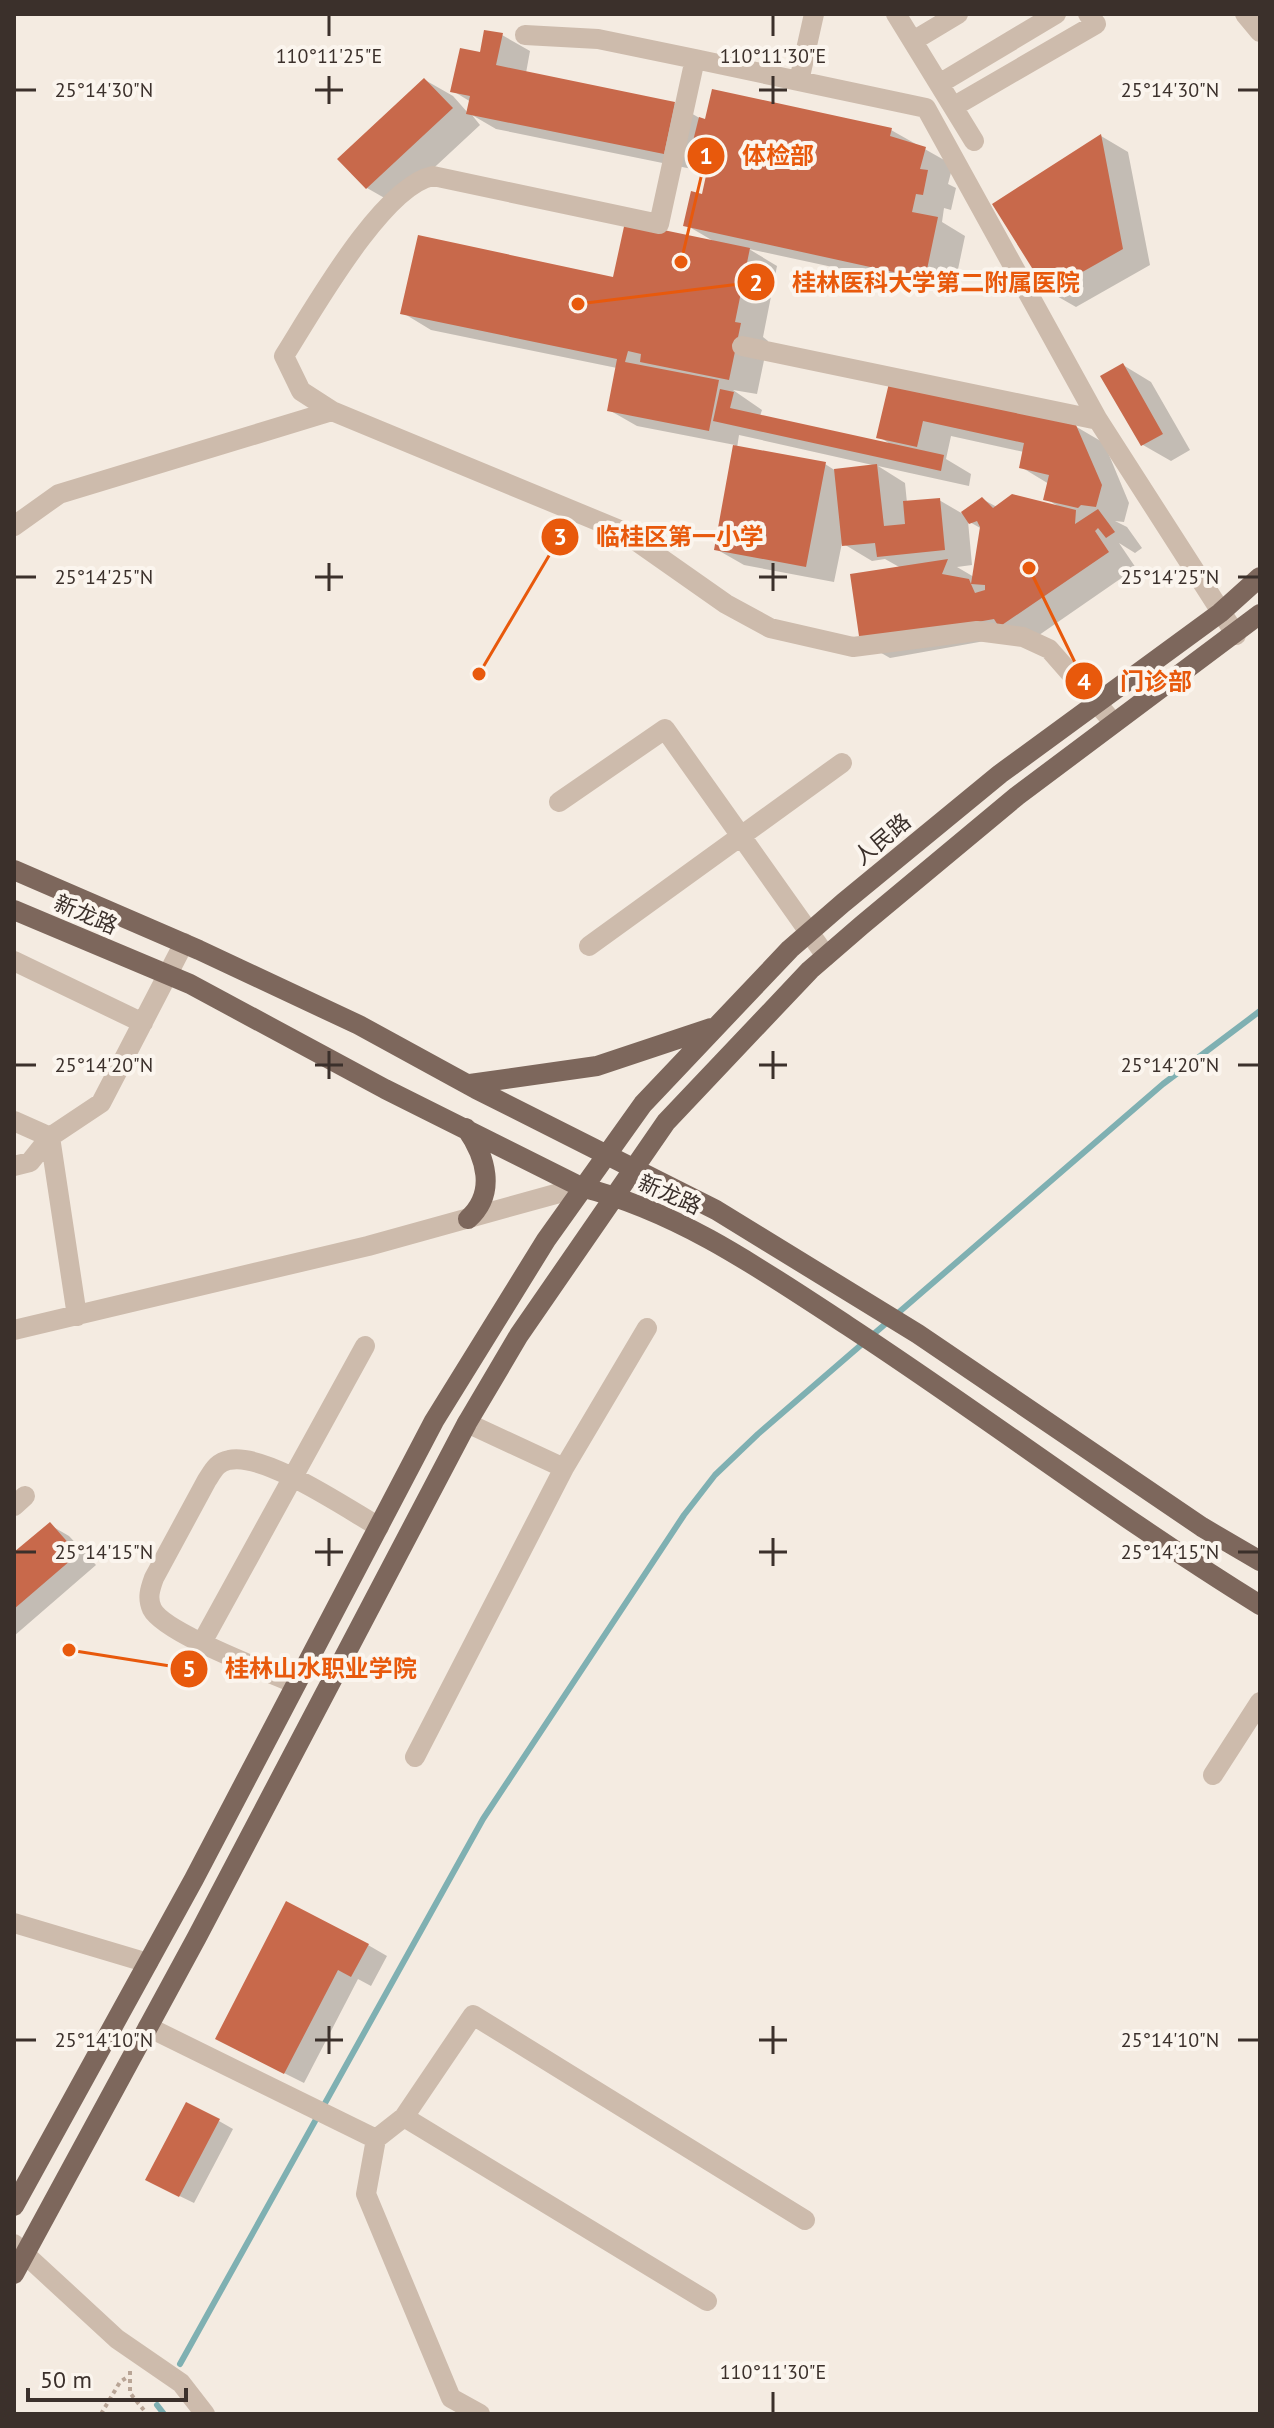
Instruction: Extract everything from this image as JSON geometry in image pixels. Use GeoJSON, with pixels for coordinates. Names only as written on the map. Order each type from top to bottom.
{"type":"FeatureCollection","features":[{"type":"Feature","properties":{"kind":"main road","name":"人民路"},"geometry":{"type":"LineString","coordinates":[[14,2206],[148,1963],[434,1421],[581,1187],[643,1104],[809,933],[943,819],[1220,613],[1260,577]]}},
{"type":"Feature","properties":{"kind":"main road"},"geometry":{"type":"LineString","coordinates":[[14,2274],[19,2248],[148,2027],[467,1423],[519,1335],[666,1122],[826,956],[950,850],[1260,614]]}},
{"type":"Feature","properties":{"kind":"main road","name":"新龙路"},"geometry":{"type":"LineString","coordinates":[[14,870],[184,943],[359,1025],[468,1085],[716,1210],[918,1334],[1202,1527],[1260,1561]]}},
{"type":"Feature","properties":{"kind":"main road","name":"新龙路"},"geometry":{"type":"LineString","coordinates":[[14,910],[168,975],[581,1187],[615,1195],[686,1226],[896,1357],[1160,1544],[1260,1605]]}},
{"type":"Feature","properties":{"kind":"main road"},"geometry":{"type":"LineString","coordinates":[[468,1085],[597,1066],[678,1042],[718,1025]]}},
{"type":"Feature","properties":{"kind":"main road"},"geometry":{"type":"LineString","coordinates":[[466,1128],[480,1148],[487,1182],[480,1208],[468,1219]]}},
{"type":"Feature","properties":{"kind":"street"},"geometry":{"type":"LineString","coordinates":[[799,81],[814,14]]}},
{"type":"Feature","properties":{"kind":"street"},"geometry":{"type":"LineString","coordinates":[[913,41],[958,14]]}},
{"type":"Feature","properties":{"kind":"street"},"geometry":{"type":"LineString","coordinates":[[939,84],[1056,14]]}},
{"type":"Feature","properties":{"kind":"street"},"geometry":{"type":"LineString","coordinates":[[953,107],[1096,24],[1088,14]]}},
{"type":"Feature","properties":{"kind":"street"},"geometry":{"type":"LineString","coordinates":[[1245,14],[1260,32]]}},
{"type":"Feature","properties":{"kind":"street"},"geometry":{"type":"LineString","coordinates":[[899,15],[974,141]]}},
{"type":"Feature","properties":{"kind":"street"},"geometry":{"type":"LineString","coordinates":[[525,35],[598,39],[926,108],[1098,420],[1236,635]]}},
{"type":"Feature","properties":{"kind":"street"},"geometry":{"type":"LineString","coordinates":[[695,59],[659,224],[433,176],[417,179],[372,223],[284,356],[301,391],[332,411],[622,531],[726,604],[770,628],[853,647],[977,631],[1023,637],[1049,649],[1114,723]]}},
{"type":"Feature","properties":{"kind":"street"},"geometry":{"type":"LineString","coordinates":[[742,346],[1098,420]]}},
{"type":"Feature","properties":{"kind":"street"},"geometry":{"type":"LineString","coordinates":[[14,526],[59,494],[332,411]]}},
{"type":"Feature","properties":{"kind":"street"},"geometry":{"type":"LineString","coordinates":[[559,802],[665,729],[739,838],[826,956]]}},
{"type":"Feature","properties":{"kind":"street"},"geometry":{"type":"LineString","coordinates":[[589,946],[842,763]]}},
{"type":"Feature","properties":{"kind":"street"},"geometry":{"type":"LineString","coordinates":[[14,1166],[30,1162],[50,1137],[101,1103],[184,943]]}},
{"type":"Feature","properties":{"kind":"street"},"geometry":{"type":"LineString","coordinates":[[14,961],[143,1023]]}},
{"type":"Feature","properties":{"kind":"street"},"geometry":{"type":"LineString","coordinates":[[14,1121],[50,1137]]}},
{"type":"Feature","properties":{"kind":"street"},"geometry":{"type":"LineString","coordinates":[[50,1137],[77,1316]]}},
{"type":"Feature","properties":{"kind":"street"},"geometry":{"type":"LineString","coordinates":[[14,1330],[368,1246],[581,1187]]}},
{"type":"Feature","properties":{"kind":"street"},"geometry":{"type":"LineString","coordinates":[[415,1757],[564,1468],[647,1328]]}},
{"type":"Feature","properties":{"kind":"street"},"geometry":{"type":"LineString","coordinates":[[183,1677],[365,1346]]}},
{"type":"Feature","properties":{"kind":"street"},"geometry":{"type":"LineString","coordinates":[[467,1423],[564,1468]]}},
{"type":"Feature","properties":{"kind":"street"},"geometry":{"type":"LineString","coordinates":[[296,1684],[202,1642],[161,1621],[153,1611],[149,1591],[207,1480],[221,1463],[245,1458],[262,1461],[379,1527]]}},
{"type":"Feature","properties":{"kind":"street"},"geometry":{"type":"LineString","coordinates":[[1213,1775],[1260,1702]]}},
{"type":"Feature","properties":{"kind":"street"},"geometry":{"type":"LineString","coordinates":[[14,1923],[148,1963]]}},
{"type":"Feature","properties":{"kind":"street"},"geometry":{"type":"LineString","coordinates":[[480,2414],[451,2398],[366,2194],[376,2139],[404,2117],[473,2015],[805,2220]]}},
{"type":"Feature","properties":{"kind":"street"},"geometry":{"type":"LineString","coordinates":[[148,2027],[376,2139]]}},
{"type":"Feature","properties":{"kind":"street"},"geometry":{"type":"LineString","coordinates":[[404,2117],[707,2301]]}},
{"type":"Feature","properties":{"kind":"street"},"geometry":{"type":"LineString","coordinates":[[19,2248],[136,2354],[181,2383],[205,2414]]}},
{"type":"Feature","properties":{"kind":"path"},"geometry":{"type":"LineString","coordinates":[[136,2354],[129,2376],[132,2398],[147,2414]]}},
{"type":"Feature","properties":{"kind":"path"},"geometry":{"type":"LineString","coordinates":[[101,2414],[120,2382],[129,2376]]}},
{"type":"Feature","properties":{"kind":"building"},"geometry":{"type":"Polygon","coordinates":[[[484,30],[503,33],[496,65],[675,102],[664,154],[466,114],[470,96],[450,92],[460,48],[480,52],[484,30]]]}},
{"type":"Feature","properties":{"kind":"building"},"geometry":{"type":"Polygon","coordinates":[[[424,78],[453,108],[366,189],[337,159],[424,78]]]}},
{"type":"Feature","properties":{"kind":"building"},"geometry":{"type":"Polygon","coordinates":[[[712,89],[892,128],[890,136],[926,147],[920,169],[928,170],[923,195],[916,194],[912,212],[938,217],[925,279],[683,226],[691,191],[702,194],[707,171],[694,168],[699,147],[692,145],[699,117],[705,119],[712,89]]]}},
{"type":"Feature","properties":{"kind":"building"},"geometry":{"type":"Polygon","coordinates":[[[1101,134],[1123,249],[1047,292],[992,204],[1101,134]]]}},
{"type":"Feature","properties":{"kind":"building"},"geometry":{"type":"Polygon","coordinates":[[[625,222],[750,248],[735,322],[741,323],[729,380],[640,362],[641,354],[628,351],[625,362],[719,380],[709,431],[607,411],[617,359],[400,314],[418,235],[613,277],[625,222]]]}},
{"type":"Feature","properties":{"kind":"building"},"geometry":{"type":"Polygon","coordinates":[[[1123,363],[1163,434],[1141,446],[1100,376],[1123,363]]]}},
{"type":"Feature","properties":{"kind":"building"},"geometry":{"type":"Polygon","coordinates":[[[889,383],[1076,425],[1102,485],[1096,507],[1081,505],[1078,508],[1043,500],[1049,475],[1019,468],[1024,443],[923,421],[917,447],[876,438],[889,383]]]}},
{"type":"Feature","properties":{"kind":"building"},"geometry":{"type":"Polygon","coordinates":[[[720,389],[734,392],[730,408],[944,455],[941,471],[713,421],[720,389]]]}},
{"type":"Feature","properties":{"kind":"building"},"geometry":{"type":"Polygon","coordinates":[[[733,445],[826,462],[806,567],[714,550],[733,445]]]}},
{"type":"Feature","properties":{"kind":"building"},"geometry":{"type":"Polygon","coordinates":[[[877,464],[884,526],[905,524],[903,501],[940,498],[945,550],[877,557],[875,543],[842,546],[834,469],[877,464]]]}},
{"type":"Feature","properties":{"kind":"building"},"geometry":{"type":"Polygon","coordinates":[[[1012,494],[1076,510],[1075,524],[1098,509],[1115,532],[1106,538],[1098,528],[1095,531],[1109,552],[999,627],[994,619],[860,643],[850,574],[948,559],[942,574],[969,579],[971,584],[980,527],[977,521],[969,524],[961,512],[982,497],[993,508],[1012,494]],[[971,584],[975,593],[985,590],[985,585],[971,584]]]}},
{"type":"Feature","properties":{"kind":"building"},"geometry":{"type":"Polygon","coordinates":[[[50,1522],[78,1554],[14,1609],[14,1552],[50,1522]]]}},
{"type":"Feature","properties":{"kind":"building"},"geometry":{"type":"Polygon","coordinates":[[[286,1901],[369,1944],[351,1977],[338,1970],[284,2074],[215,2039],[286,1901]]]}},
{"type":"Feature","properties":{"kind":"building"},"geometry":{"type":"Polygon","coordinates":[[[186,2102],[220,2119],[179,2197],[145,2180],[186,2102]]]}},
{"type":"Feature","properties":{"kind":"waterway"},"geometry":{"type":"LineString","coordinates":[[180,2364],[483,1819],[684,1515],[715,1475],[758,1434],[1163,1084],[1260,1011]]}},
{"type":"Feature","properties":{"kind":"waterway"},"geometry":{"type":"LineString","coordinates":[[157,2405],[164,2414]]}},
{"type":"Feature","properties":{"kind":"place","name":"体检部"},"geometry":{"type":"Point","coordinates":[681,262]}},
{"type":"Feature","properties":{"kind":"place","name":"桂林医科大学第二附属医院"},"geometry":{"type":"Point","coordinates":[578,304]}},
{"type":"Feature","properties":{"kind":"place","name":"门诊部"},"geometry":{"type":"Point","coordinates":[1029,568]}},
{"type":"Feature","properties":{"kind":"place","name":"临桂区第一小学"},"geometry":{"type":"Point","coordinates":[479,674]}},
{"type":"Feature","properties":{"kind":"place","name":"桂林山水职业学院"},"geometry":{"type":"Point","coordinates":[69,1650]}}]}
